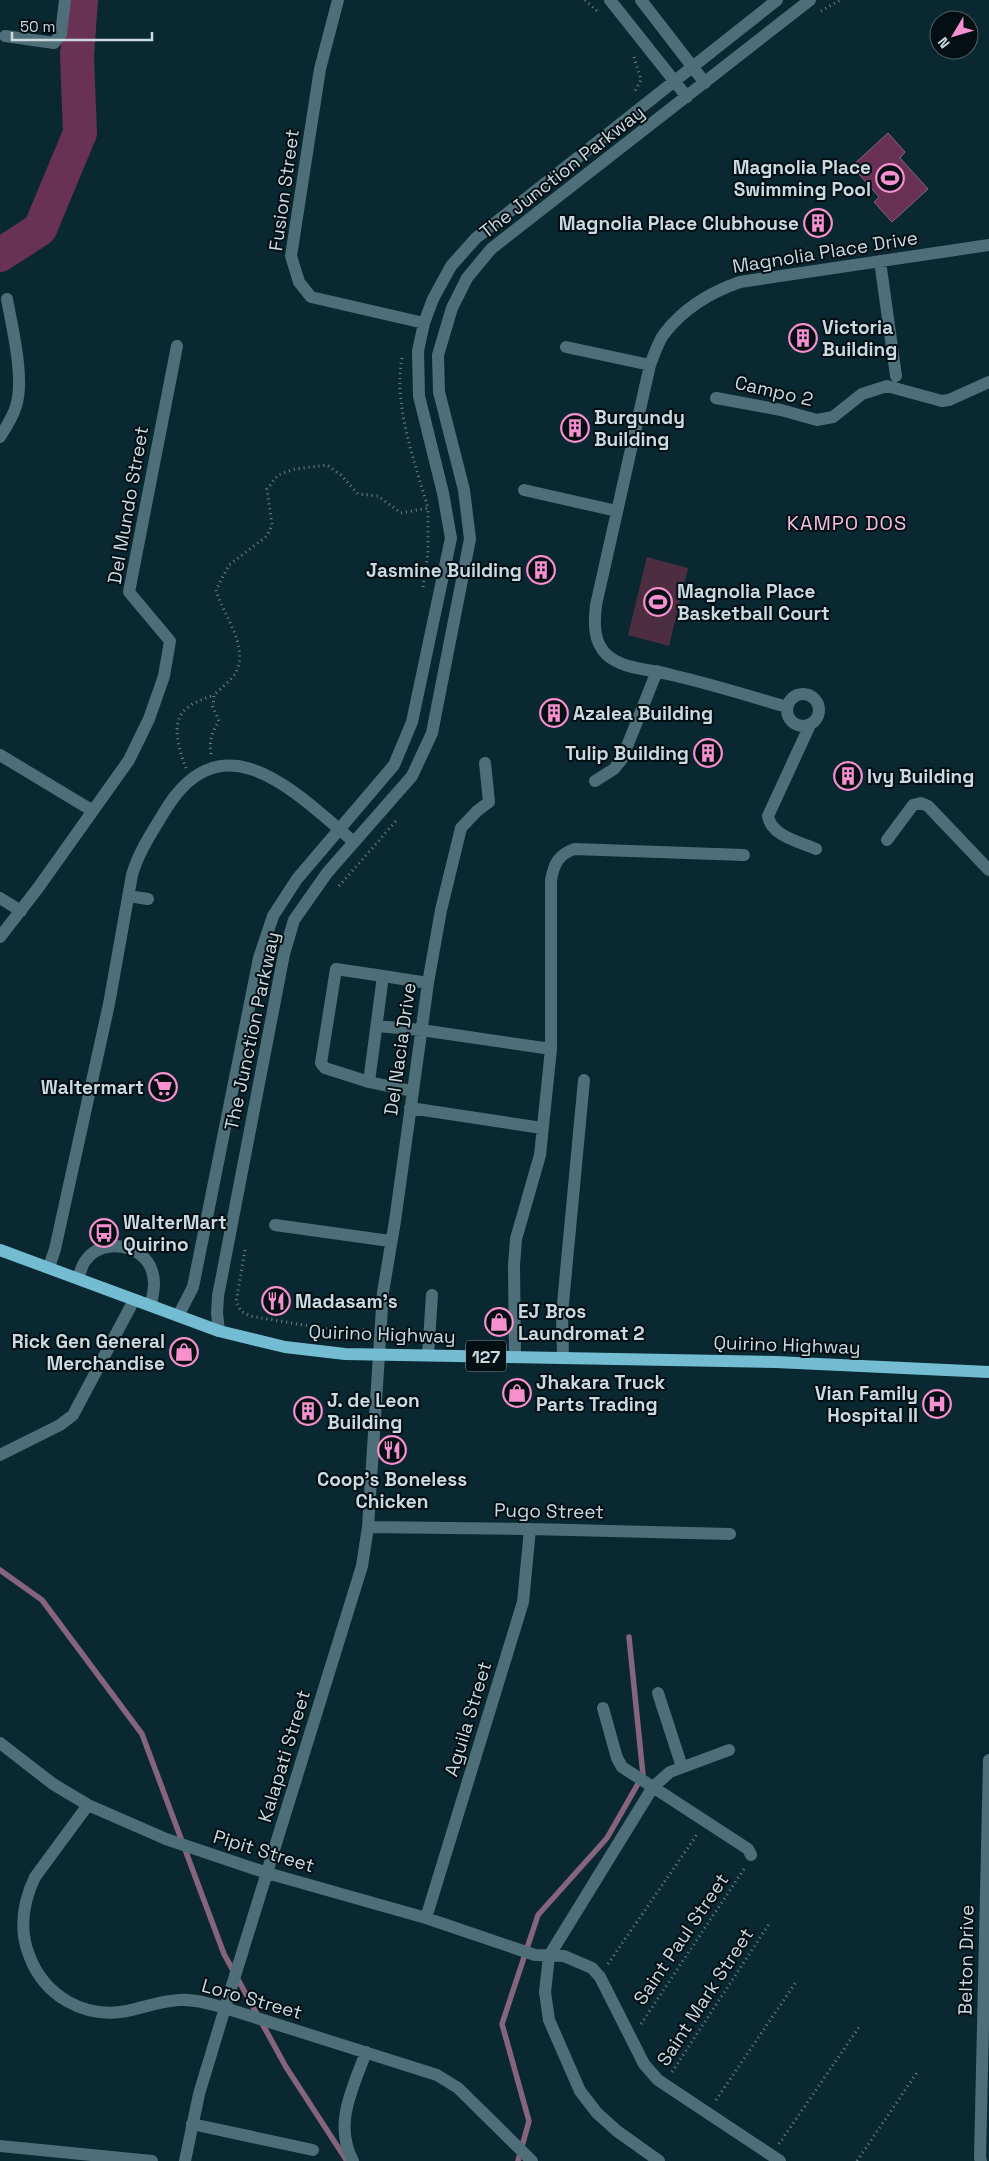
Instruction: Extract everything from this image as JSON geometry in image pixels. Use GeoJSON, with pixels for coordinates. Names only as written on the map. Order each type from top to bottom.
{"type":"FeatureCollection","features":[{"type":"Feature","properties":{"kind":"main road","name":"Quirino Highway"},"geometry":{"type":"LineString","coordinates":[[0,1250],[78,1277],[219,1331],[258,1342],[313,1352],[379,1355],[776,1362],[989,1372]]}},
{"type":"Feature","properties":{"kind":"street"},"geometry":{"type":"LineString","coordinates":[[5,36],[54,43],[61,34],[65,0]]}},
{"type":"Feature","properties":{"kind":"street","name":"Fusion Street"},"geometry":{"type":"LineString","coordinates":[[338,0],[320,69],[291,256],[299,282],[312,297],[424,324]]}},
{"type":"Feature","properties":{"kind":"street"},"geometry":{"type":"LineString","coordinates":[[610,0],[687,97]]}},
{"type":"Feature","properties":{"kind":"street"},"geometry":{"type":"LineString","coordinates":[[641,0],[705,83]]}},
{"type":"Feature","properties":{"kind":"street","name":"The Junction Parkway"},"geometry":{"type":"LineString","coordinates":[[178,1316],[193,1287],[259,958],[272,916],[297,879],[338,828],[394,765],[412,722],[451,538],[443,493],[419,396],[418,351],[424,324],[433,299],[451,266],[476,238],[777,0]]}},
{"type":"Feature","properties":{"kind":"street","name":"The Junction Parkway"},"geometry":{"type":"LineString","coordinates":[[219,1331],[218,1296],[284,954],[294,920],[326,873],[412,776],[432,733],[470,539],[464,490],[439,392],[438,355],[452,308],[467,278],[491,249],[810,0]]}},
{"type":"Feature","properties":{"kind":"street","name":"Magnolia Place Drive"},"geometry":{"type":"LineString","coordinates":[[787,707],[657,671],[620,664],[606,654],[597,639],[594,623],[596,605],[650,365],[664,334],[685,312],[707,297],[740,282],[989,245]]}},
{"type":"Feature","properties":{"kind":"street"},"geometry":{"type":"LineString","coordinates":[[880,261],[896,376]]}},
{"type":"Feature","properties":{"kind":"street"},"geometry":{"type":"LineString","coordinates":[[0,437],[16,408],[19,391],[15,347],[7,299]]}},
{"type":"Feature","properties":{"kind":"street","name":"Del Mundo Street"},"geometry":{"type":"LineString","coordinates":[[0,937],[21,911],[129,760],[149,720],[164,676],[170,641],[129,592],[177,346]]}},
{"type":"Feature","properties":{"kind":"street"},"geometry":{"type":"LineString","coordinates":[[566,346],[650,365]]}},
{"type":"Feature","properties":{"kind":"street","name":"Campo 2"},"geometry":{"type":"LineString","coordinates":[[716,398],[781,410],[817,420],[833,416],[862,394],[887,386],[942,401],[949,400],[989,382]]}},
{"type":"Feature","properties":{"kind":"street"},"geometry":{"type":"LineString","coordinates":[[443,493],[464,490]]}},
{"type":"Feature","properties":{"kind":"street"},"geometry":{"type":"LineString","coordinates":[[524,490],[617,511]]}},
{"type":"Feature","properties":{"kind":"street"},"geometry":{"type":"LineString","coordinates":[[595,781],[614,769],[622,759],[657,671]]}},
{"type":"Feature","properties":{"kind":"street"},"geometry":{"type":"LineString","coordinates":[[810,725],[796,725],[787,714],[788,701],[798,694],[810,695],[815,699],[820,710],[818,716],[810,725],[768,816],[768,821],[777,832],[816,849]]}},
{"type":"Feature","properties":{"kind":"street"},"geometry":{"type":"LineString","coordinates":[[0,755],[93,811]]}},
{"type":"Feature","properties":{"kind":"street","name":"Del Nacia Drive"},"geometry":{"type":"LineString","coordinates":[[379,1355],[383,1292],[390,1241],[395,1221],[421,1030],[441,910],[461,828],[477,811],[489,802],[485,763]]}},
{"type":"Feature","properties":{"kind":"street"},"geometry":{"type":"LineString","coordinates":[[49,1267],[55,1248],[108,1004],[136,861],[173,796],[201,772],[224,765],[243,766],[288,786],[354,842]]}},
{"type":"Feature","properties":{"kind":"street"},"geometry":{"type":"LineString","coordinates":[[394,765],[412,776]]}},
{"type":"Feature","properties":{"kind":"street"},"geometry":{"type":"LineString","coordinates":[[888,840],[913,805],[920,803],[928,806],[989,870]]}},
{"type":"Feature","properties":{"kind":"street"},"geometry":{"type":"LineString","coordinates":[[515,1357],[514,1265],[516,1239],[540,1155],[550,1049],[551,880],[557,860],[564,853],[574,849],[744,855]]}},
{"type":"Feature","properties":{"kind":"street"},"geometry":{"type":"LineString","coordinates":[[128,896],[148,899]]}},
{"type":"Feature","properties":{"kind":"street"},"geometry":{"type":"LineString","coordinates":[[0,898],[21,911]]}},
{"type":"Feature","properties":{"kind":"street"},"geometry":{"type":"LineString","coordinates":[[412,1091],[369,1082],[325,1068],[321,1063],[336,969],[428,983]]}},
{"type":"Feature","properties":{"kind":"street"},"geometry":{"type":"LineString","coordinates":[[369,1082],[383,976]]}},
{"type":"Feature","properties":{"kind":"street"},"geometry":{"type":"LineString","coordinates":[[377,1026],[421,1030],[550,1049]]}},
{"type":"Feature","properties":{"kind":"street"},"geometry":{"type":"LineString","coordinates":[[563,1358],[562,1314],[584,1080]]}},
{"type":"Feature","properties":{"kind":"street"},"geometry":{"type":"LineString","coordinates":[[410,1108],[542,1128]]}},
{"type":"Feature","properties":{"kind":"street"},"geometry":{"type":"LineString","coordinates":[[275,1225],[390,1241]]}},
{"type":"Feature","properties":{"kind":"street"},"geometry":{"type":"LineString","coordinates":[[78,1277],[86,1259],[98,1249],[114,1245],[129,1248],[143,1256],[152,1269],[155,1285],[151,1305]]}},
{"type":"Feature","properties":{"kind":"street"},"geometry":{"type":"LineString","coordinates":[[428,1355],[432,1295]]}},
{"type":"Feature","properties":{"kind":"street"},"geometry":{"type":"LineString","coordinates":[[0,1455],[60,1425],[73,1415],[134,1300]]}},
{"type":"Feature","properties":{"kind":"street","name":"Kalapati Street"},"geometry":{"type":"LineString","coordinates":[[184,2161],[199,2094],[362,1566],[368,1527],[379,1355]]}},
{"type":"Feature","properties":{"kind":"street","name":"Pugo Street"},"geometry":{"type":"LineString","coordinates":[[368,1527],[730,1534]]}},
{"type":"Feature","properties":{"kind":"street","name":"Aguila Street"},"geometry":{"type":"LineString","coordinates":[[426,1918],[523,1602],[530,1529]]}},
{"type":"Feature","properties":{"kind":"street"},"geometry":{"type":"LineString","coordinates":[[658,1693],[682,1767]]}},
{"type":"Feature","properties":{"kind":"street"},"geometry":{"type":"LineString","coordinates":[[603,1708],[619,1764],[748,1849],[751,1855]]}},
{"type":"Feature","properties":{"kind":"street","name":"Pipit Street"},"geometry":{"type":"LineString","coordinates":[[0,1743],[53,1784],[88,1805],[166,1839],[267,1873],[426,1918],[536,1956],[564,1956],[592,1968],[600,1977]]}},
{"type":"Feature","properties":{"kind":"street"},"geometry":{"type":"LineString","coordinates":[[659,2161],[617,2131],[597,2113],[580,2091],[549,2020],[545,1992],[549,1956],[653,1787],[670,1772],[729,1750]]}},
{"type":"Feature","properties":{"kind":"street","name":"Belton Drive"},"geometry":{"type":"LineString","coordinates":[[981,2161],[989,1760]]}},
{"type":"Feature","properties":{"kind":"street","name":"Loro Street"},"geometry":{"type":"LineString","coordinates":[[88,1805],[43,1864],[27,1895],[24,1912],[24,1937],[32,1962],[38,1973],[56,1994],[67,2003],[103,2012],[127,2011],[148,2005],[181,2000],[197,2001],[437,2074],[458,2088],[532,2161]]}},
{"type":"Feature","properties":{"kind":"street"},"geometry":{"type":"LineString","coordinates":[[600,1977],[644,2064],[664,2085],[776,2158]]}},
{"type":"Feature","properties":{"kind":"street"},"geometry":{"type":"LineString","coordinates":[[354,2161],[344,2136],[344,2118],[366,2052]]}},
{"type":"Feature","properties":{"kind":"street"},"geometry":{"type":"LineString","coordinates":[[192,2124],[313,2150]]}},
{"type":"Feature","properties":{"kind":"street"},"geometry":{"type":"LineString","coordinates":[[0,2146],[65,2157],[152,2161]]}},
{"type":"Feature","properties":{"kind":"path"},"geometry":{"type":"LineString","coordinates":[[586,0],[602,16]]}},
{"type":"Feature","properties":{"kind":"path"},"geometry":{"type":"LineString","coordinates":[[630,51],[634,57],[641,80],[632,96]]}},
{"type":"Feature","properties":{"kind":"path"},"geometry":{"type":"LineString","coordinates":[[190,781],[178,742],[177,722],[183,711],[197,702],[214,695],[236,673],[239,660],[239,645],[219,602],[216,590],[229,565],[267,536],[272,524],[267,489],[278,475],[295,469],[327,465],[341,475],[358,494],[378,496],[401,513],[428,508],[402,410],[400,366],[402,357]]}},
{"type":"Feature","properties":{"kind":"path"},"geometry":{"type":"LineString","coordinates":[[213,767],[210,744],[212,731],[219,721],[213,707],[214,695]]}},
{"type":"Feature","properties":{"kind":"path"},"geometry":{"type":"LineString","coordinates":[[600,1977],[705,1822]]}},
{"type":"Feature","properties":{"kind":"path","name":"Saint Paul Street"},"geometry":{"type":"LineString","coordinates":[[631,2038],[750,1861],[751,1855]]}},
{"type":"Feature","properties":{"kind":"path","name":"Saint Mark Street"},"geometry":{"type":"LineString","coordinates":[[664,2085],[769,1924]]}},
{"type":"Feature","properties":{"kind":"path"},"geometry":{"type":"LineString","coordinates":[[707,2113],[796,1982]]}},
{"type":"Feature","properties":{"kind":"path"},"geometry":{"type":"LineString","coordinates":[[776,2158],[859,2027]]}},
{"type":"Feature","properties":{"kind":"path"},"geometry":{"type":"LineString","coordinates":[[857,2161],[918,2071]]}},
{"type":"Feature","properties":{"kind":"shaded area","name":"Magnolia Place Swimming Pool"},"geometry":{"type":"Polygon","coordinates":[[[888,133],[905,152],[900,158],[928,189],[892,222],[874,202],[879,197],[852,166],[888,133]]]}},
{"type":"Feature","properties":{"kind":"shaded area","name":"Magnolia Place Basketball Court"},"geometry":{"type":"Polygon","coordinates":[[[647,557],[688,568],[669,646],[628,635],[647,557]]]}},
{"type":"Feature","properties":{"kind":"waterway"},"geometry":{"type":"LineString","coordinates":[[0,255],[40,229],[80,133],[77,56],[81,0]]}},
{"type":"Feature","properties":{"kind":"waterway"},"geometry":{"type":"LineString","coordinates":[[0,1570],[42,1600],[142,1734],[224,1954],[286,2067],[347,2161]]}},
{"type":"Feature","properties":{"kind":"waterway"},"geometry":{"type":"LineString","coordinates":[[518,2161],[529,2121],[502,2024],[538,1915],[607,1838],[643,1775],[629,1637]]}},
{"type":"Feature","properties":{"kind":"place","name":"Magnolia Place Swimming Pool"},"geometry":{"type":"Point","coordinates":[890,178]}},
{"type":"Feature","properties":{"kind":"place","name":"Magnolia Place Clubhouse"},"geometry":{"type":"Point","coordinates":[818,223]}},
{"type":"Feature","properties":{"kind":"place","name":"Victoria Building"},"geometry":{"type":"Point","coordinates":[803,338]}},
{"type":"Feature","properties":{"kind":"place","name":"Burgundy Building"},"geometry":{"type":"Point","coordinates":[575,428]}},
{"type":"Feature","properties":{"kind":"place","name":"Jasmine Building"},"geometry":{"type":"Point","coordinates":[541,570]}},
{"type":"Feature","properties":{"kind":"place","name":"Magnolia Place Basketball Court"},"geometry":{"type":"Point","coordinates":[658,602]}},
{"type":"Feature","properties":{"kind":"place","name":"Azalea Building"},"geometry":{"type":"Point","coordinates":[554,713]}},
{"type":"Feature","properties":{"kind":"place","name":"Tulip Building"},"geometry":{"type":"Point","coordinates":[708,753]}},
{"type":"Feature","properties":{"kind":"place","name":"Ivy Building"},"geometry":{"type":"Point","coordinates":[848,776]}},
{"type":"Feature","properties":{"kind":"place","name":"Waltermart"},"geometry":{"type":"Point","coordinates":[163,1087]}},
{"type":"Feature","properties":{"kind":"place","name":"WalterMart Quirino"},"geometry":{"type":"Point","coordinates":[104,1233]}},
{"type":"Feature","properties":{"kind":"place","name":"Madasam's"},"geometry":{"type":"Point","coordinates":[276,1301]}},
{"type":"Feature","properties":{"kind":"place","name":"EJ Bros Laundromat 2"},"geometry":{"type":"Point","coordinates":[499,1322]}},
{"type":"Feature","properties":{"kind":"place","name":"Rick Gen General Merchandise"},"geometry":{"type":"Point","coordinates":[184,1352]}},
{"type":"Feature","properties":{"kind":"place","name":"Jhakara Truck Parts Trading"},"geometry":{"type":"Point","coordinates":[517,1393]}},
{"type":"Feature","properties":{"kind":"place","name":"Vian Family Hospital II"},"geometry":{"type":"Point","coordinates":[937,1404]}},
{"type":"Feature","properties":{"kind":"place","name":"J. de Leon Building"},"geometry":{"type":"Point","coordinates":[308,1411]}},
{"type":"Feature","properties":{"kind":"place","name":"Coop's Boneless Chicken"},"geometry":{"type":"Point","coordinates":[392,1450]}},
{"type":"Feature","properties":{"kind":"district","name":"KAMPO DOS"},"geometry":{"type":"Point","coordinates":[847,523]}}]}
